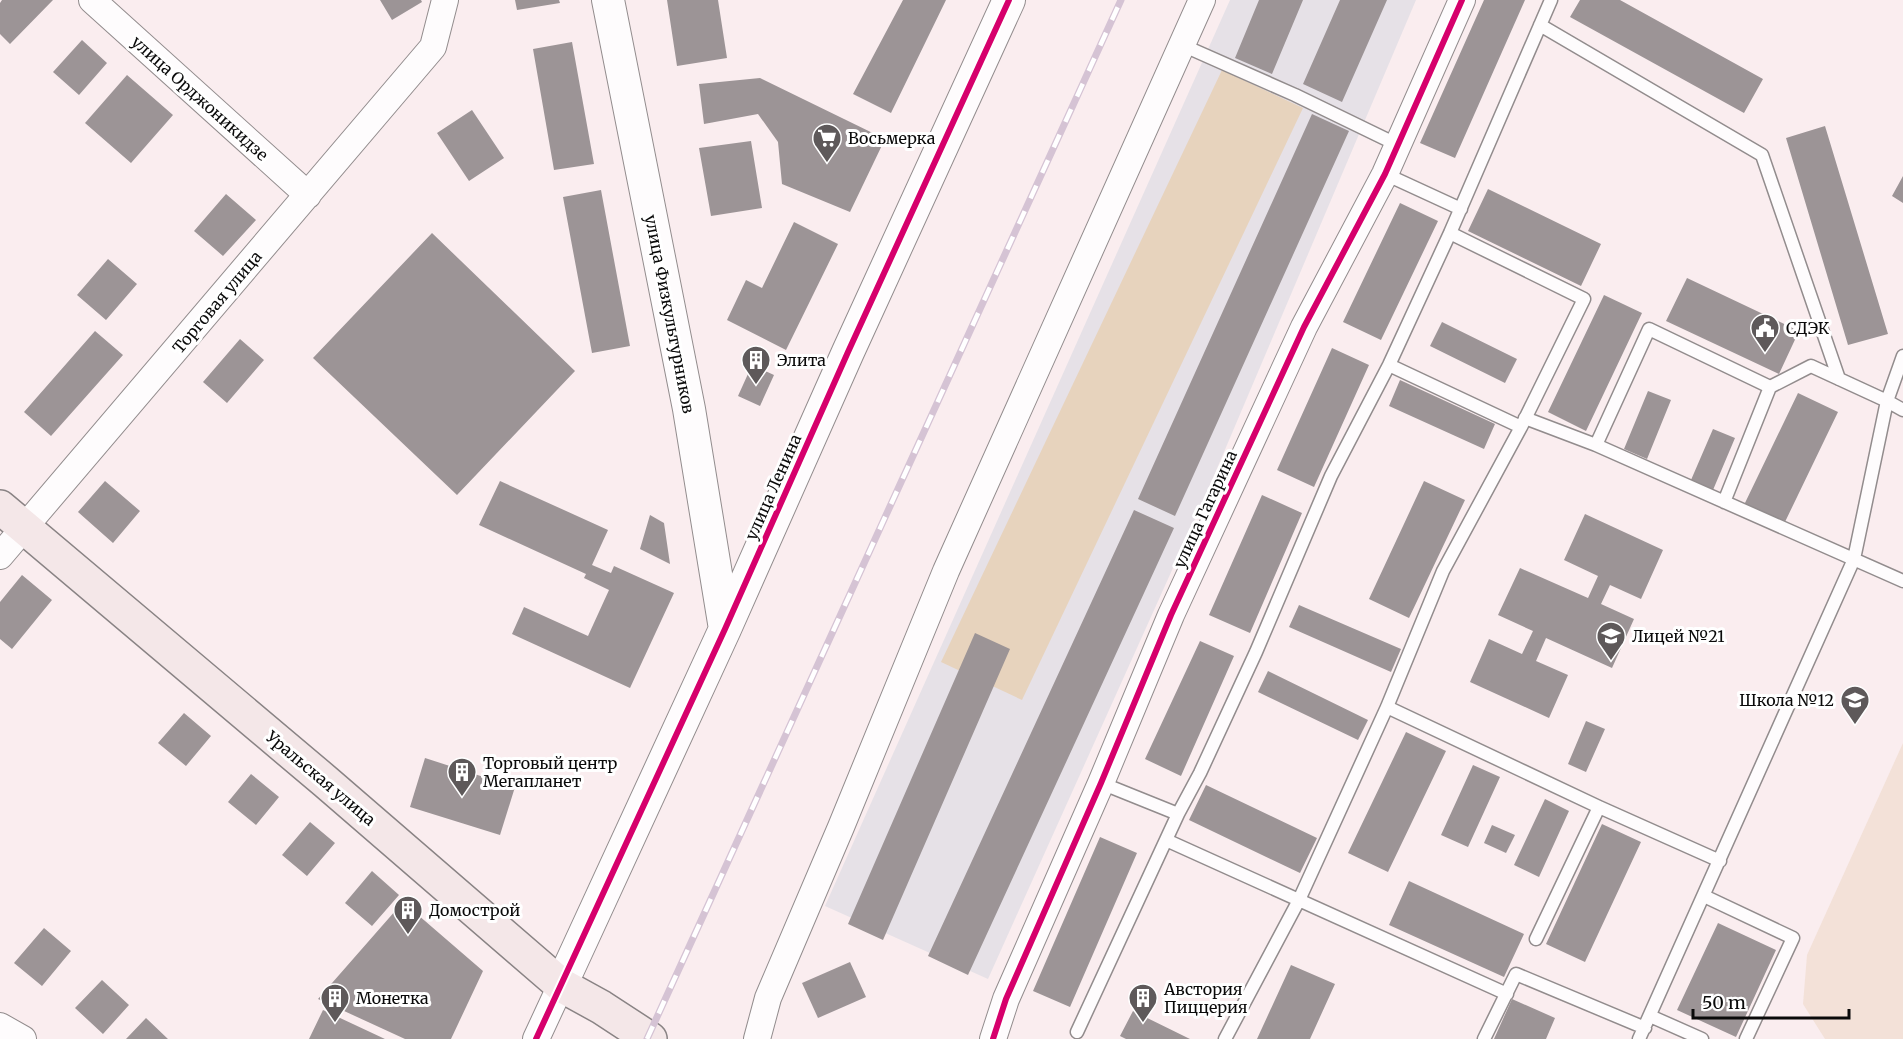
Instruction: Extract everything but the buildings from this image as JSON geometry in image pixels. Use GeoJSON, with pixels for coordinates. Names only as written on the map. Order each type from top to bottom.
{"type":"FeatureCollection","features":[{"type":"Feature","properties":{"kind":"main road","name":"Уральская улица"},"geometry":{"type":"LineString","coordinates":[[0,507],[334,788],[561,985],[601,1007],[650,1039]]}},
{"type":"Feature","properties":{"kind":"street","name":"улица Орджоникидзе"},"geometry":{"type":"LineString","coordinates":[[92,0],[308,195]]}},
{"type":"Feature","properties":{"kind":"street","name":"Торговая улица"},"geometry":{"type":"LineString","coordinates":[[0,556],[433,47],[445,0]]}},
{"type":"Feature","properties":{"kind":"street","name":"улица Физкультурников"},"geometry":{"type":"LineString","coordinates":[[608,0],[689,409],[725,629]]}},
{"type":"Feature","properties":{"kind":"street","name":"улица Ленина"},"geometry":{"type":"LineString","coordinates":[[561,985],[725,629],[826,399],[1009,0]]}},
{"type":"Feature","properties":{"kind":"street"},"geometry":{"type":"LineString","coordinates":[[757,1039],[768,998],[946,571],[1202,0]]}},
{"type":"Feature","properties":{"kind":"street","name":"улица Гагарина"},"geometry":{"type":"LineString","coordinates":[[993,1039],[1006,999],[1101,783],[1171,615],[1304,327],[1385,174],[1462,0]]}},
{"type":"Feature","properties":{"kind":"street"},"geometry":{"type":"LineString","coordinates":[[536,1039],[561,985]]}},
{"type":"Feature","properties":{"kind":"lane"},"geometry":{"type":"LineString","coordinates":[[1077,1032],[1178,814],[1200,773],[1257,652],[1331,476],[1389,365],[1450,234],[1551,0]]}},
{"type":"Feature","properties":{"kind":"lane"},"geometry":{"type":"LineString","coordinates":[[1540,25],[1762,155],[1839,379]]}},
{"type":"Feature","properties":{"kind":"lane"},"geometry":{"type":"LineString","coordinates":[[1182,45],[1295,94],[1398,145]]}},
{"type":"Feature","properties":{"kind":"lane"},"geometry":{"type":"LineString","coordinates":[[1385,174],[1461,209]]}},
{"type":"Feature","properties":{"kind":"lane"},"geometry":{"type":"LineString","coordinates":[[1225,1039],[1299,900],[1387,707],[1443,571],[1523,423],[1584,300],[1450,234]]}},
{"type":"Feature","properties":{"kind":"lane"},"geometry":{"type":"LineString","coordinates":[[1596,445],[1649,328],[1770,387]]}},
{"type":"Feature","properties":{"kind":"lane"},"geometry":{"type":"LineString","coordinates":[[1645,1028],[1854,559],[1887,401],[1903,356]]}},
{"type":"Feature","properties":{"kind":"lane"},"geometry":{"type":"LineString","coordinates":[[1389,365],[1523,423],[1596,445],[1903,581]]}},
{"type":"Feature","properties":{"kind":"lane"},"geometry":{"type":"LineString","coordinates":[[1724,502],[1770,387],[1811,366],[1903,410]]}},
{"type":"Feature","properties":{"kind":"lane"},"geometry":{"type":"LineString","coordinates":[[1387,707],[1720,861]]}},
{"type":"Feature","properties":{"kind":"lane"},"geometry":{"type":"LineString","coordinates":[[1101,783],[1178,814]]}},
{"type":"Feature","properties":{"kind":"lane"},"geometry":{"type":"LineString","coordinates":[[1536,939],[1599,807]]}},
{"type":"Feature","properties":{"kind":"lane"},"geometry":{"type":"LineString","coordinates":[[1166,840],[1507,994]]}},
{"type":"Feature","properties":{"kind":"lane"},"geometry":{"type":"LineString","coordinates":[[1704,896],[1793,938],[1746,1039]]}},
{"type":"Feature","properties":{"kind":"lane"},"geometry":{"type":"LineString","coordinates":[[1484,1039],[1516,974],[1645,1028],[1702,1039]]}},
{"type":"Feature","properties":{"kind":"shaded area"},"geometry":{"type":"Polygon","coordinates":[[[1230,0],[1416,0],[1204,499],[988,979],[825,906],[1230,0]]]}},
{"type":"Feature","properties":{"kind":"shaded area"},"geometry":{"type":"Polygon","coordinates":[[[1222,70],[1303,108],[1022,700],[941,662],[1222,70]]]}},
{"type":"Feature","properties":{"kind":"shaded area"},"geometry":{"type":"Polygon","coordinates":[[[1903,743],[1903,1039],[1825,1039],[1803,1004],[1807,955],[1903,743]]]}},
{"type":"Feature","properties":{"kind":"railway"},"geometry":{"type":"LineString","coordinates":[[647,1039],[1121,0]]}},
{"type":"Feature","properties":{"kind":"cycle path"},"geometry":{"type":"LineString","coordinates":[[536,1039],[725,629],[848,352],[1009,0]]}},
{"type":"Feature","properties":{"kind":"cycle path"},"geometry":{"type":"LineString","coordinates":[[993,1039],[1006,999],[1101,783],[1171,615],[1304,327],[1385,174],[1462,0]]}},
{"type":"Feature","properties":{"kind":"place","name":"Восьмерка"},"geometry":{"type":"Point","coordinates":[827,164]}},
{"type":"Feature","properties":{"kind":"place","name":"СДЭК"},"geometry":{"type":"Point","coordinates":[1765,354]}},
{"type":"Feature","properties":{"kind":"place","name":"Элита"},"geometry":{"type":"Point","coordinates":[756,386]}},
{"type":"Feature","properties":{"kind":"place","name":"Лицей №21"},"geometry":{"type":"Point","coordinates":[1611,662]}},
{"type":"Feature","properties":{"kind":"place","name":"Школа №12"},"geometry":{"type":"Point","coordinates":[1855,726]}},
{"type":"Feature","properties":{"kind":"place","name":"Торговый центр Мегапланет"},"geometry":{"type":"Point","coordinates":[462,798]}},
{"type":"Feature","properties":{"kind":"place","name":"Домострой"},"geometry":{"type":"Point","coordinates":[408,936]}},
{"type":"Feature","properties":{"kind":"place","name":"Монетка"},"geometry":{"type":"Point","coordinates":[335,1024]}},
{"type":"Feature","properties":{"kind":"place","name":"Австория Пиццерия"},"geometry":{"type":"Point","coordinates":[1143,1024]}}]}
